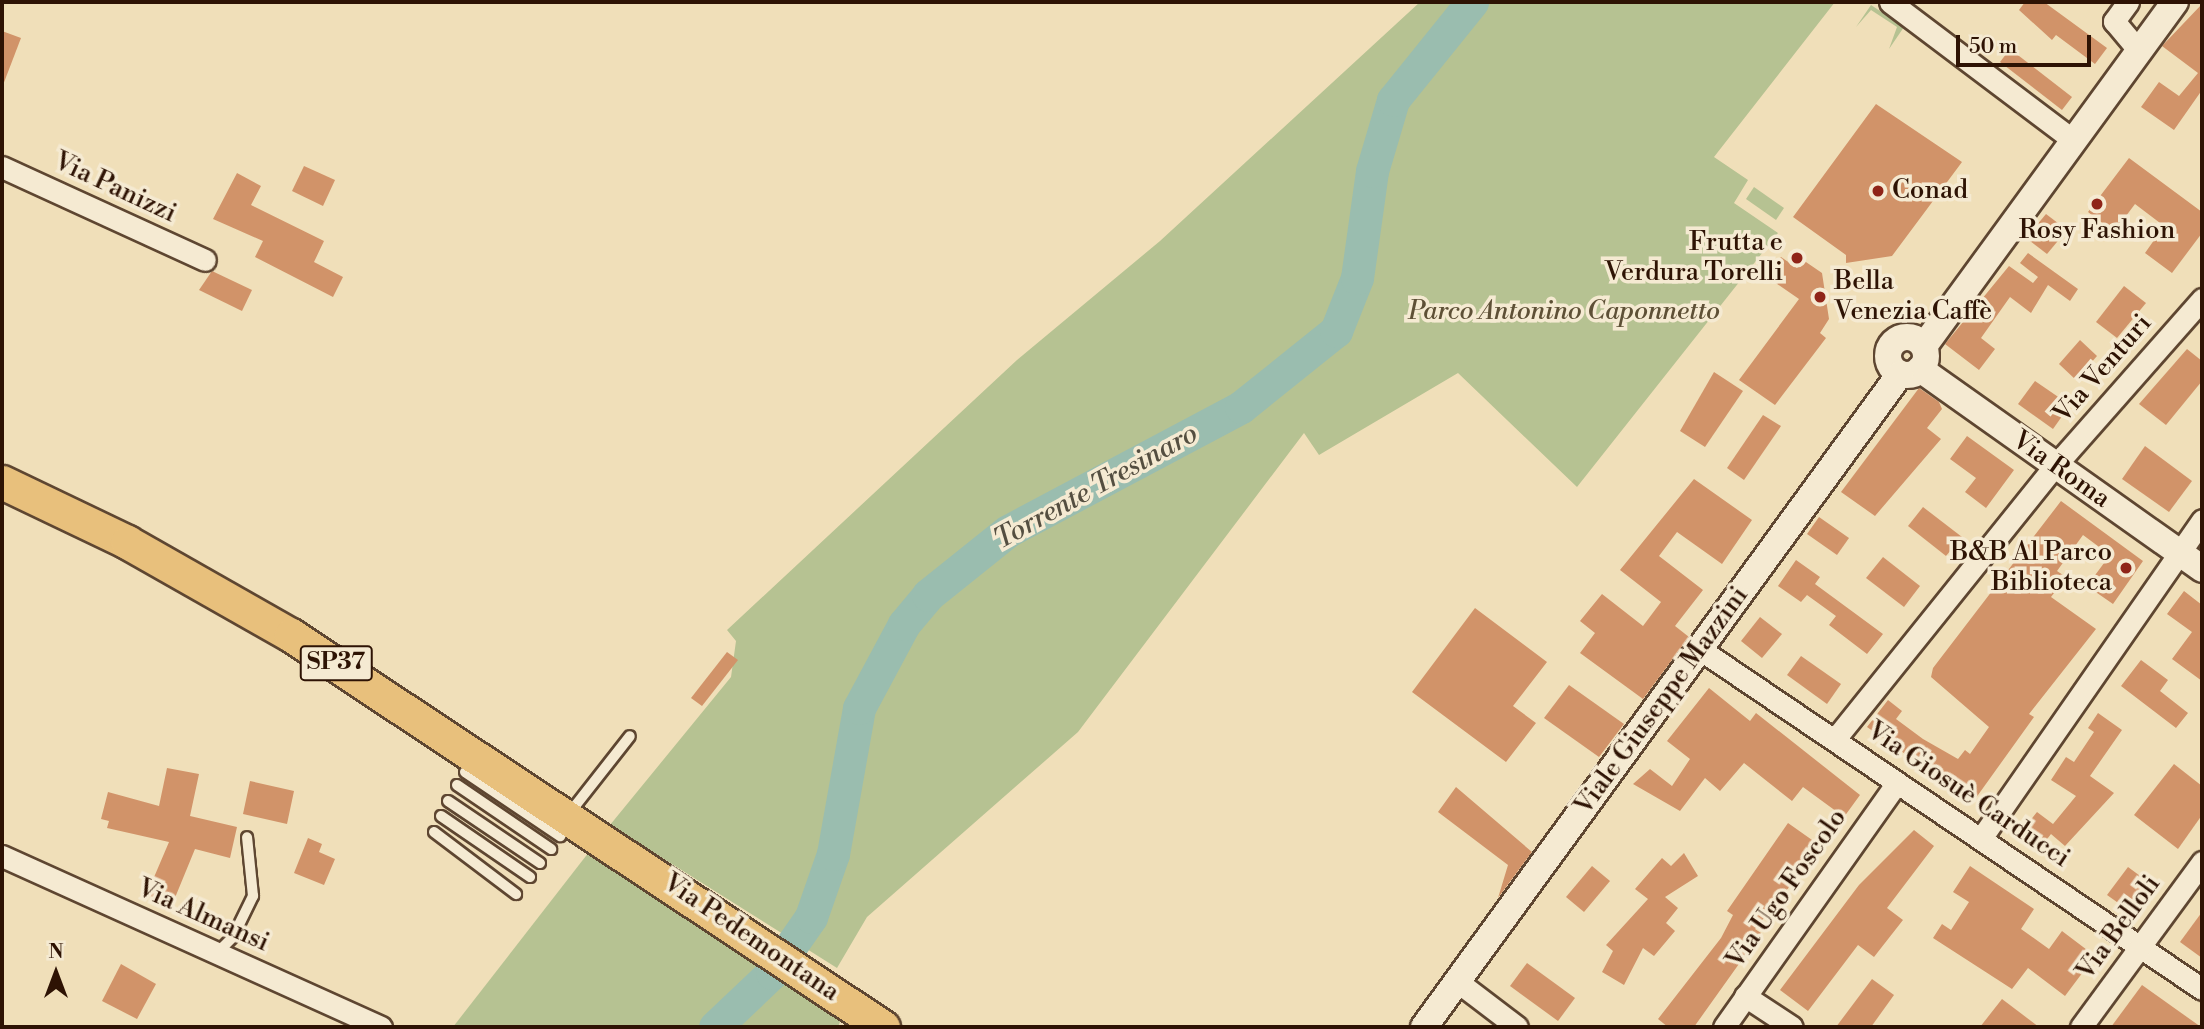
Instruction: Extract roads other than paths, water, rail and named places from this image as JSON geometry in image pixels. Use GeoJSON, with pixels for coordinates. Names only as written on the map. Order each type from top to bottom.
{"type":"FeatureCollection","features":[{"type":"Feature","properties":{"kind":"main road","name":"SP37"},"geometry":{"type":"LineString","coordinates":[[2,482],[127,542],[291,635],[564,825]]}},
{"type":"Feature","properties":{"kind":"main road","name":"Via Pedemontana"},"geometry":{"type":"LineString","coordinates":[[564,825],[654,873],[874,1021]]}},
{"type":"Feature","properties":{"kind":"street"},"geometry":{"type":"LineString","coordinates":[[1890,2],[2073,140]]}},
{"type":"Feature","properties":{"kind":"street"},"geometry":{"type":"LineString","coordinates":[[2128,2],[2114,21],[2139,51]]}},
{"type":"Feature","properties":{"kind":"street","name":"Viale Giuseppe Mazzini"},"geometry":{"type":"LineString","coordinates":[[1424,1027],[1915,363],[2073,140],[2175,2]]}},
{"type":"Feature","properties":{"kind":"street","name":"Via Panizzi"},"geometry":{"type":"LineString","coordinates":[[2,167],[205,260]]}},
{"type":"Feature","properties":{"kind":"street","name":"Via Venturi"},"geometry":{"type":"LineString","coordinates":[[1835,739],[2054,467],[2202,299]]}},
{"type":"Feature","properties":{"kind":"street","name":"Via Roma"},"geometry":{"type":"LineString","coordinates":[[1915,363],[2054,467],[2202,569]]}},
{"type":"Feature","properties":{"kind":"street"},"geometry":{"type":"LineString","coordinates":[[1982,837],[2202,520]]}},
{"type":"Feature","properties":{"kind":"street","name":"Via Giosuè Carducci"},"geometry":{"type":"LineString","coordinates":[[1701,650],[1835,739],[1896,784],[1982,837],[2202,989]]}},
{"type":"Feature","properties":{"kind":"street","name":"Via Ugo Foscolo"},"geometry":{"type":"LineString","coordinates":[[1724,1027],[1896,784]]}},
{"type":"Feature","properties":{"kind":"street","name":"Via Almansi"},"geometry":{"type":"LineString","coordinates":[[2,856],[381,1027]]}},
{"type":"Feature","properties":{"kind":"street","name":"Via Belloli"},"geometry":{"type":"LineString","coordinates":[[2081,1027],[2202,862]]}},
{"type":"Feature","properties":{"kind":"street"},"geometry":{"type":"LineString","coordinates":[[1458,982],[1517,1027]]}},
{"type":"Feature","properties":{"kind":"street"},"geometry":{"type":"LineString","coordinates":[[1745,996],[1792,1027]]}},
{"type":"Feature","properties":{"kind":"lane"},"geometry":{"type":"LineString","coordinates":[[465,772],[564,825],[630,736]]}},
{"type":"Feature","properties":{"kind":"lane"},"geometry":{"type":"LineString","coordinates":[[457,785],[551,849]]}},
{"type":"Feature","properties":{"kind":"lane"},"geometry":{"type":"LineString","coordinates":[[448,801],[540,863]]}},
{"type":"Feature","properties":{"kind":"lane"},"geometry":{"type":"LineString","coordinates":[[441,816],[530,877]]}},
{"type":"Feature","properties":{"kind":"lane"},"geometry":{"type":"LineString","coordinates":[[434,832],[516,894]]}},
{"type":"Feature","properties":{"kind":"lane"},"geometry":{"type":"LineString","coordinates":[[217,953],[233,937],[253,896],[247,837]]}},
{"type":"Feature","properties":{"kind":"waterway","name":"Torrente Tresinaro"},"geometry":{"type":"LineString","coordinates":[[715,1027],[772,973],[811,917],[833,854],[859,708],[904,624],[928,595],[1008,531],[1241,407],[1336,331],[1357,278],[1372,171],[1393,100],[1472,2]]}},
{"type":"Feature","properties":{"kind":"place","name":"Conad"},"geometry":{"type":"Point","coordinates":[1878,191]}},
{"type":"Feature","properties":{"kind":"place","name":"Rosy Fashion"},"geometry":{"type":"Point","coordinates":[2097,204]}},
{"type":"Feature","properties":{"kind":"place","name":"Frutta e Verdura Torelli"},"geometry":{"type":"Point","coordinates":[1797,258]}},
{"type":"Feature","properties":{"kind":"place","name":"Bella Venezia Caffè"},"geometry":{"type":"Point","coordinates":[1820,297]}},
{"type":"Feature","properties":{"kind":"place","name":"B&B Al Parco Biblioteca"},"geometry":{"type":"Point","coordinates":[2126,568]}},
{"type":"Feature","properties":{"kind":"park label","name":"Parco Antonino Caponnetto"},"geometry":{"type":"Point","coordinates":[1564,312]}}]}
